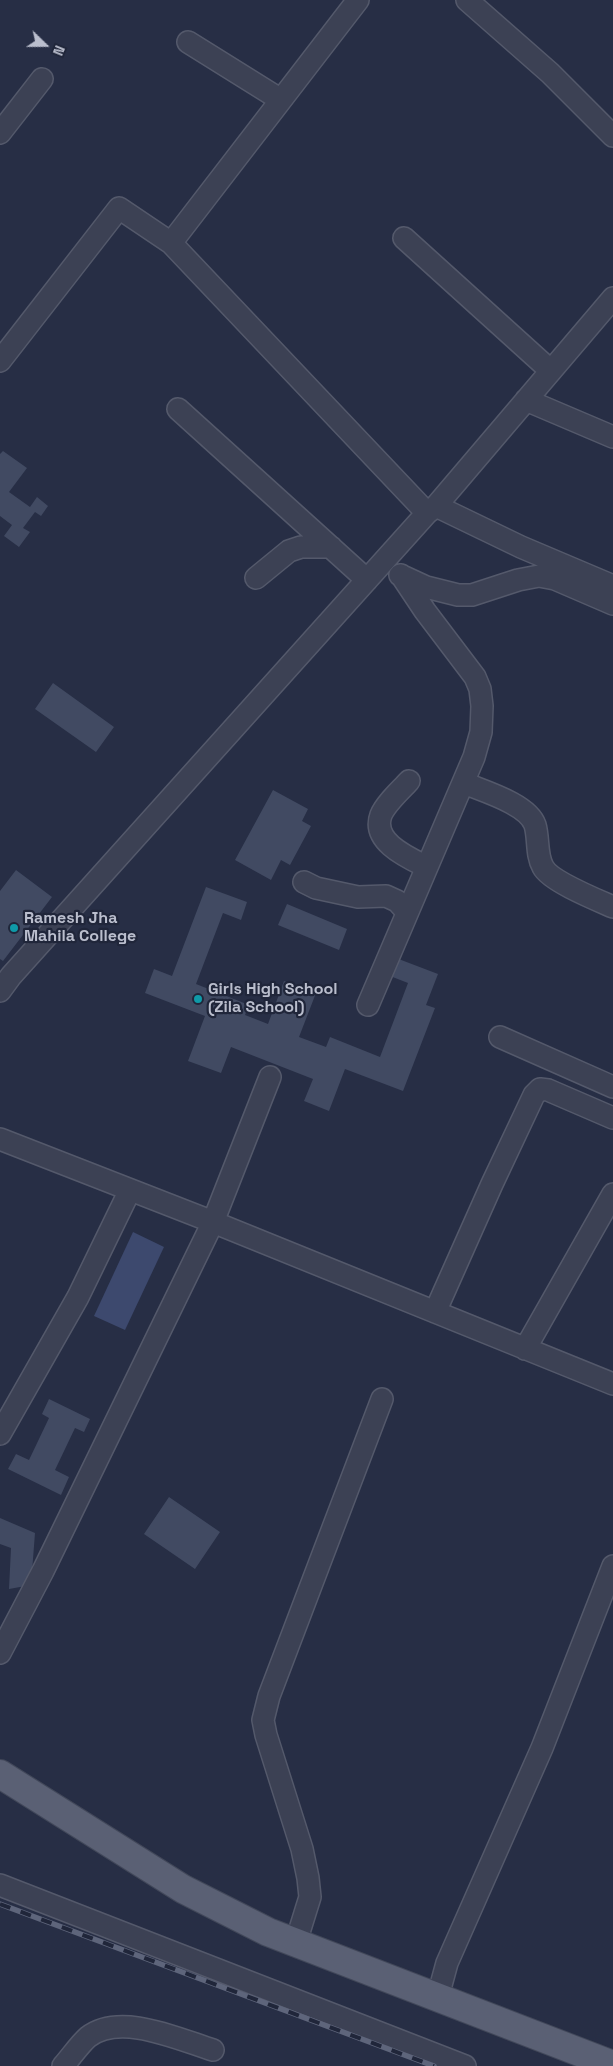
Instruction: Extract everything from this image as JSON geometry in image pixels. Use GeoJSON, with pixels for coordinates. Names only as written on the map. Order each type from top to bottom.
{"type":"FeatureCollection","features":[{"type":"Feature","properties":{"kind":"main road"},"geometry":{"type":"LineString","coordinates":[[0,1774],[183,1888],[268,1932],[613,2065]]}},
{"type":"Feature","properties":{"kind":"street"},"geometry":{"type":"LineString","coordinates":[[171,243],[358,0]]}},
{"type":"Feature","properties":{"kind":"street"},"geometry":{"type":"LineString","coordinates":[[467,0],[550,73],[613,136]]}},
{"type":"Feature","properties":{"kind":"street"},"geometry":{"type":"LineString","coordinates":[[188,42],[281,100]]}},
{"type":"Feature","properties":{"kind":"street"},"geometry":{"type":"LineString","coordinates":[[0,133],[42,80]]}},
{"type":"Feature","properties":{"kind":"street"},"geometry":{"type":"LineString","coordinates":[[0,360],[119,208],[171,243],[432,509],[613,586]]}},
{"type":"Feature","properties":{"kind":"street"},"geometry":{"type":"LineString","coordinates":[[404,238],[551,371]]}},
{"type":"Feature","properties":{"kind":"street"},"geometry":{"type":"LineString","coordinates":[[4,978],[432,509],[613,298]]}},
{"type":"Feature","properties":{"kind":"street"},"geometry":{"type":"LineString","coordinates":[[526,400],[613,437]]}},
{"type":"Feature","properties":{"kind":"street"},"geometry":{"type":"LineString","coordinates":[[178,409],[331,547],[373,572],[401,576],[426,587],[458,595],[472,595],[518,580],[540,576],[555,579],[613,604]]}},
{"type":"Feature","properties":{"kind":"street"},"geometry":{"type":"LineString","coordinates":[[256,578],[289,551],[301,547],[331,547]]}},
{"type":"Feature","properties":{"kind":"street"},"geometry":{"type":"LineString","coordinates":[[368,1005],[464,782],[481,732],[482,706],[480,689],[475,677],[401,576]]}},
{"type":"Feature","properties":{"kind":"street"},"geometry":{"type":"LineString","coordinates":[[409,781],[381,815],[380,828],[387,842],[400,854],[427,867]]}},
{"type":"Feature","properties":{"kind":"street"},"geometry":{"type":"LineString","coordinates":[[464,782],[519,807],[528,814],[535,825],[542,867],[558,880],[613,907]]}},
{"type":"Feature","properties":{"kind":"street"},"geometry":{"type":"LineString","coordinates":[[304,882],[316,888],[358,897],[386,896],[397,901],[407,912]]}},
{"type":"Feature","properties":{"kind":"street"},"geometry":{"type":"LineString","coordinates":[[500,1037],[613,1087]]}},
{"type":"Feature","properties":{"kind":"street"},"geometry":{"type":"LineString","coordinates":[[0,1653],[43,1571],[213,1222],[270,1077]]}},
{"type":"Feature","properties":{"kind":"street"},"geometry":{"type":"LineString","coordinates":[[434,1312],[492,1184],[534,1096],[540,1089],[548,1090],[613,1118]]}},
{"type":"Feature","properties":{"kind":"street"},"geometry":{"type":"LineString","coordinates":[[0,1139],[213,1222],[613,1384]]}},
{"type":"Feature","properties":{"kind":"street"},"geometry":{"type":"LineString","coordinates":[[0,1434],[78,1297],[130,1190]]}},
{"type":"Feature","properties":{"kind":"street"},"geometry":{"type":"LineString","coordinates":[[525,1349],[613,1194]]}},
{"type":"Feature","properties":{"kind":"street"},"geometry":{"type":"LineString","coordinates":[[296,1942],[310,1897],[308,1878],[302,1850],[263,1720],[269,1696],[382,1399]]}},
{"type":"Feature","properties":{"kind":"street"},"geometry":{"type":"LineString","coordinates":[[438,1996],[447,1963],[542,1748],[613,1566]]}},
{"type":"Feature","properties":{"kind":"street"},"geometry":{"type":"LineString","coordinates":[[0,1885],[465,2066]]}},
{"type":"Feature","properties":{"kind":"street"},"geometry":{"type":"LineString","coordinates":[[63,2066],[88,2038],[103,2028],[123,2026],[146,2030],[213,2050]]}},
{"type":"Feature","properties":{"kind":"water"},"geometry":{"type":"Polygon","coordinates":[[[133,1232],[164,1247],[125,1330],[94,1316],[133,1232]]]}},
{"type":"Feature","properties":{"kind":"building"},"geometry":{"type":"Polygon","coordinates":[[[3,451],[27,468],[9,492],[30,507],[37,497],[48,506],[41,516],[35,512],[23,528],[30,532],[19,547],[4,536],[12,525],[0,516],[0,454],[3,451]]]}},
{"type":"Feature","properties":{"kind":"building"},"geometry":{"type":"Polygon","coordinates":[[[53,683],[114,727],[96,752],[35,709],[53,683]]]}},
{"type":"Feature","properties":{"kind":"building"},"geometry":{"type":"Polygon","coordinates":[[[273,790],[308,809],[302,821],[311,826],[290,865],[281,860],[271,880],[235,860],[273,790]]]}},
{"type":"Feature","properties":{"kind":"building","name":"Ramesh Jha Mahila College"},"geometry":{"type":"Polygon","coordinates":[[[16,870],[52,897],[3,961],[0,959],[0,891],[16,870]]]}},
{"type":"Feature","properties":{"kind":"building","name":"Girls High School (Zila School)"},"geometry":{"type":"Polygon","coordinates":[[[206,887],[247,902],[241,920],[223,913],[196,984],[249,1005],[245,1015],[268,1024],[284,981],[316,993],[299,1037],[326,1047],[330,1037],[380,1057],[408,983],[390,976],[396,958],[438,974],[426,1005],[435,1008],[403,1091],[345,1069],[329,1111],[304,1101],[313,1079],[231,1047],[221,1073],[188,1061],[205,1016],[145,993],[154,969],[172,976],[206,887]]]}},
{"type":"Feature","properties":{"kind":"building"},"geometry":{"type":"Polygon","coordinates":[[[287,904],[347,929],[339,950],[278,925],[287,904]]]}},
{"type":"Feature","properties":{"kind":"building"},"geometry":{"type":"Polygon","coordinates":[[[49,1399],[90,1419],[84,1432],[75,1428],[55,1470],[69,1477],[61,1495],[8,1469],[16,1454],[29,1460],[49,1418],[42,1414],[49,1399]]]}},
{"type":"Feature","properties":{"kind":"building"},"geometry":{"type":"Polygon","coordinates":[[[169,1497],[220,1532],[195,1569],[144,1534],[169,1497]]]}},
{"type":"Feature","properties":{"kind":"building"},"geometry":{"type":"Polygon","coordinates":[[[0,1518],[35,1533],[31,1585],[9,1589],[11,1548],[0,1544],[0,1518]]]}},
{"type":"Feature","properties":{"kind":"railway"},"geometry":{"type":"LineString","coordinates":[[0,1904],[434,2066]]}},
{"type":"Feature","properties":{"kind":"place","name":"Ramesh Jha Mahila College"},"geometry":{"type":"Point","coordinates":[14,928]}},
{"type":"Feature","properties":{"kind":"place","name":"Girls High School (Zila School)"},"geometry":{"type":"Point","coordinates":[198,999]}}]}
